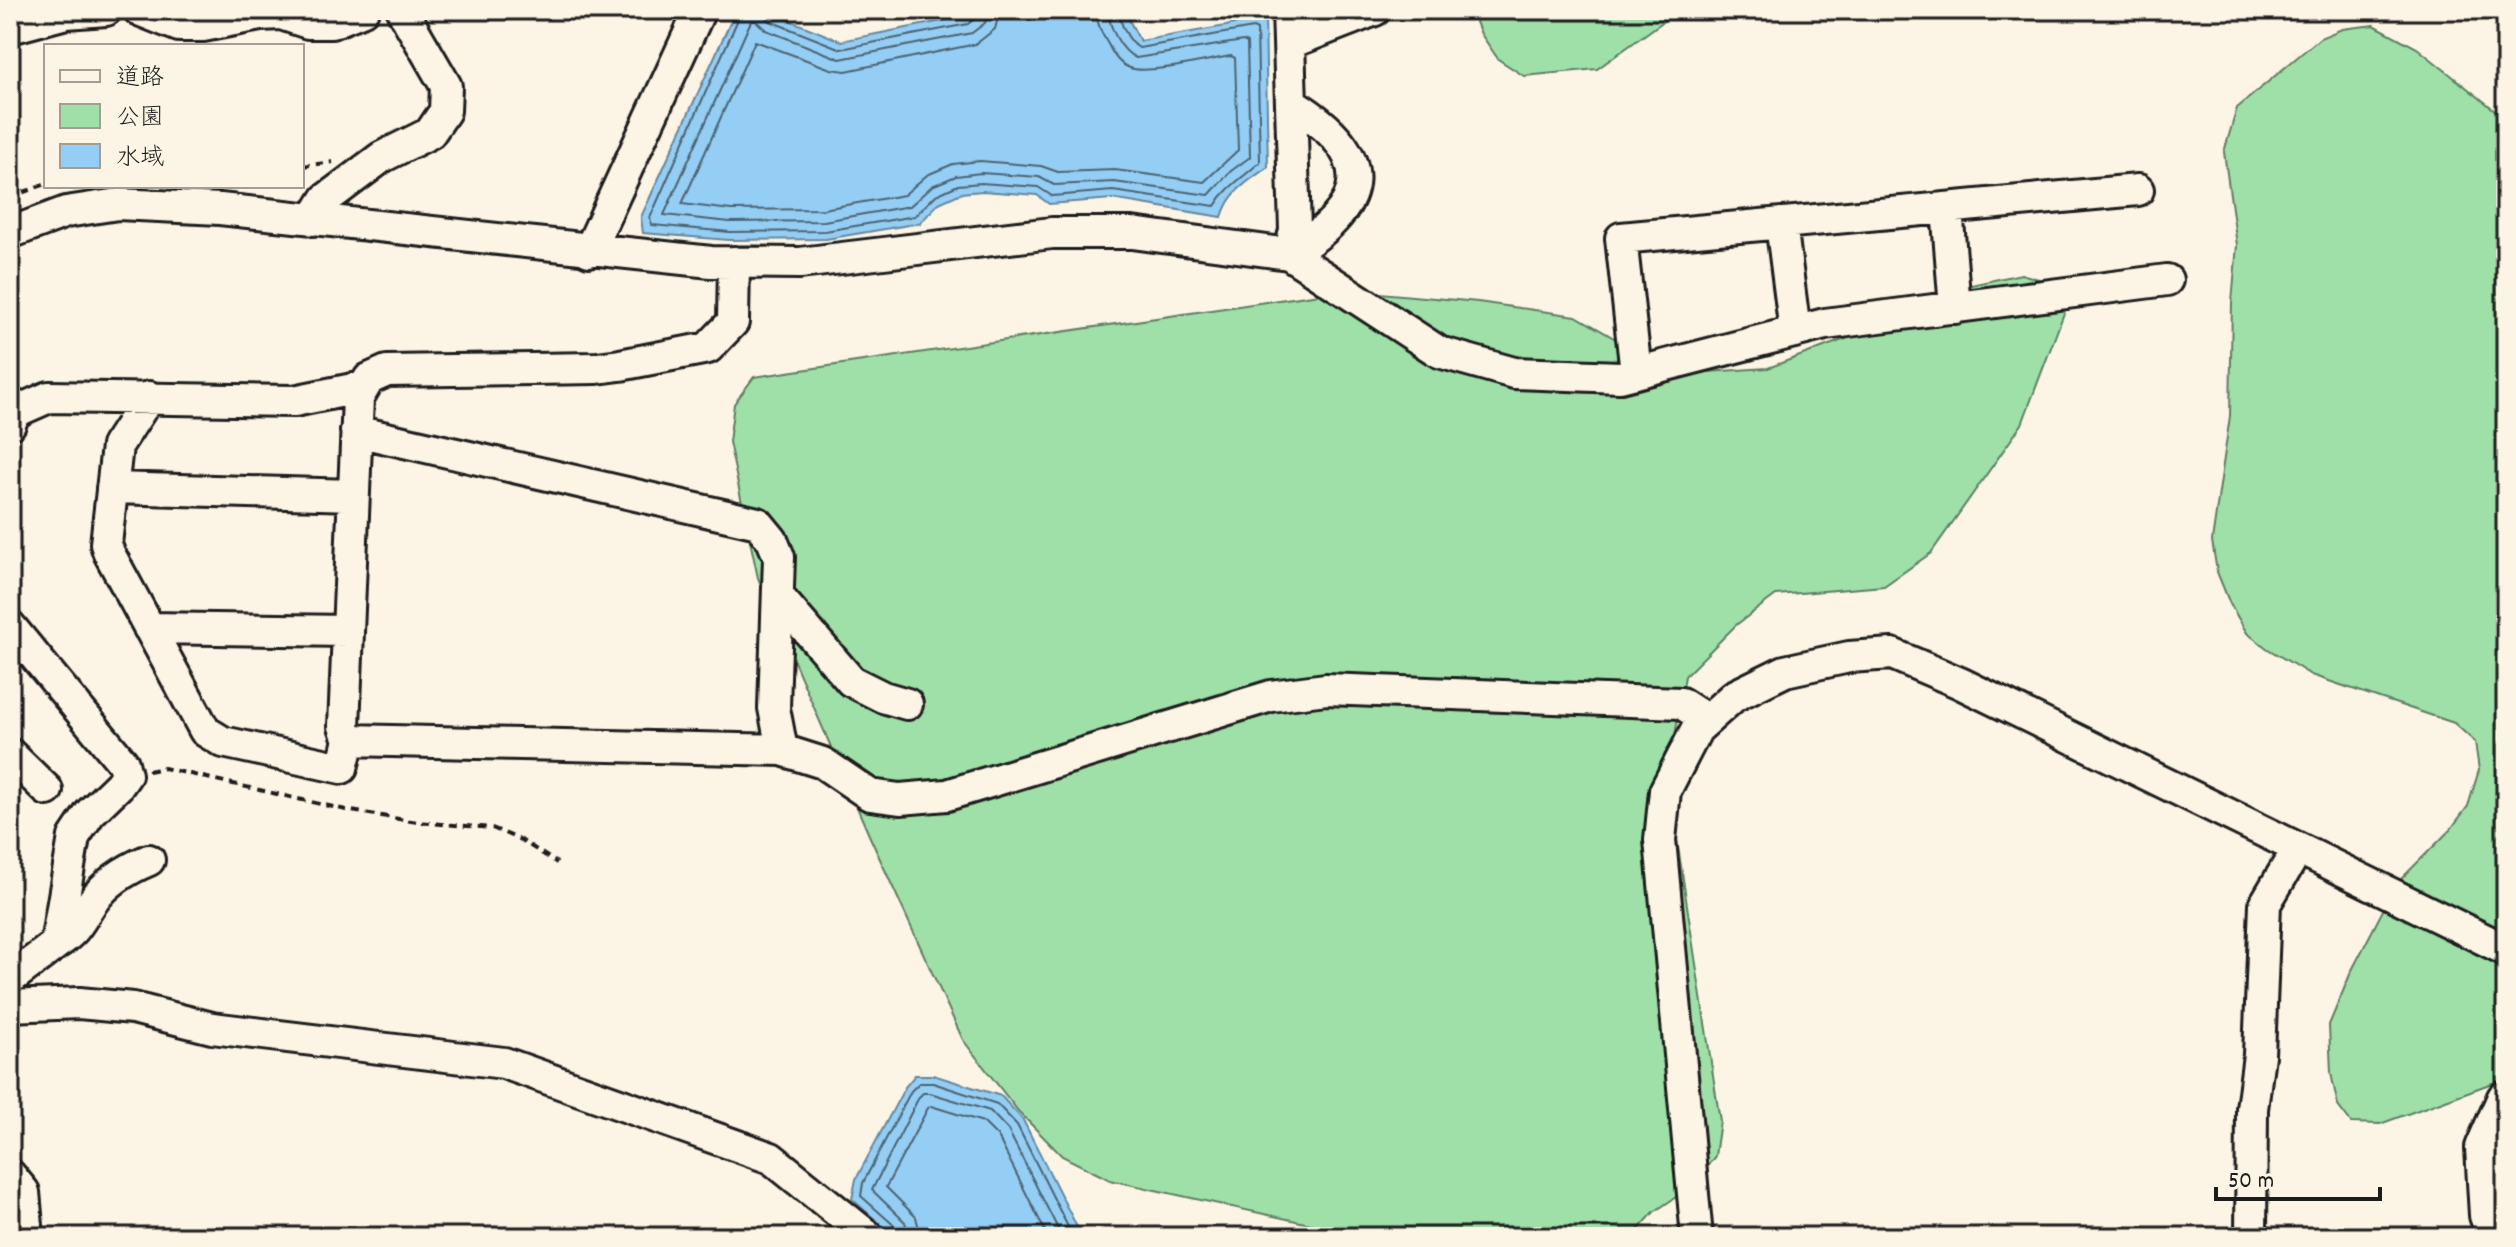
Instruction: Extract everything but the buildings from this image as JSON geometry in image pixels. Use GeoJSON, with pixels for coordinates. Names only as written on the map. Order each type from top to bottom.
{"type":"FeatureCollection","features":[{"type":"Feature","properties":{"kind":"main road"},"geometry":{"type":"LineString","coordinates":[[2497,1237],[2489,1215],[2485,1148],[2506,1100]]}},
{"type":"Feature","properties":{"kind":"street"},"geometry":{"type":"LineString","coordinates":[[10,28],[66,13],[106,10]]}},
{"type":"Feature","properties":{"kind":"street"},"geometry":{"type":"LineString","coordinates":[[139,10],[179,26],[203,26],[281,14],[308,23],[331,23],[363,10]]}},
{"type":"Feature","properties":{"kind":"street"},"geometry":{"type":"LineString","coordinates":[[313,220],[326,199],[382,157],[430,133],[445,111],[446,86],[402,10]]}},
{"type":"Feature","properties":{"kind":"street"},"geometry":{"type":"LineString","coordinates":[[589,251],[700,10]]}},
{"type":"Feature","properties":{"kind":"street"},"geometry":{"type":"LineString","coordinates":[[1288,10],[1295,230],[1289,254]]}},
{"type":"Feature","properties":{"kind":"street"},"geometry":{"type":"LineString","coordinates":[[1290,43],[1375,10]]}},
{"type":"Feature","properties":{"kind":"street"},"geometry":{"type":"LineString","coordinates":[[1289,254],[1316,238],[1344,210],[1354,189],[1353,166],[1345,149],[1313,116],[1292,103]]}},
{"type":"Feature","properties":{"kind":"street"},"geometry":{"type":"LineString","coordinates":[[1636,373],[1621,238],[2138,190]]}},
{"type":"Feature","properties":{"kind":"street"},"geometry":{"type":"LineString","coordinates":[[10,233],[66,212],[118,204],[220,209],[589,251],[734,262],[813,262],[1052,233],[1132,233],[1289,254],[1439,352],[1514,373],[1620,377],[1825,324],[2167,280]]}},
{"type":"Feature","properties":{"kind":"street"},"geometry":{"type":"LineString","coordinates":[[1947,208],[1955,308]]}},
{"type":"Feature","properties":{"kind":"street"},"geometry":{"type":"LineString","coordinates":[[1781,223],[1795,332]]}},
{"type":"Feature","properties":{"kind":"street"},"geometry":{"type":"LineString","coordinates":[[149,397],[117,446],[106,544],[149,628],[205,731],[223,742],[342,768],[349,740],[344,726],[358,398],[369,379],[387,371],[597,368],[708,348],[733,322],[734,262]]}},
{"type":"Feature","properties":{"kind":"street"},"geometry":{"type":"LineString","coordinates":[[10,424],[15,412],[49,397],[294,401],[363,387]]}},
{"type":"Feature","properties":{"kind":"street"},"geometry":{"type":"LineString","coordinates":[[356,431],[758,523],[772,540],[779,557],[774,708],[782,750]]}},
{"type":"Feature","properties":{"kind":"street"},"geometry":{"type":"LineString","coordinates":[[112,488],[353,495]]}},
{"type":"Feature","properties":{"kind":"street"},"geometry":{"type":"LineString","coordinates":[[778,596],[851,681],[883,697],[907,704]]}},
{"type":"Feature","properties":{"kind":"street"},"geometry":{"type":"LineString","coordinates":[[10,626],[123,763],[126,775],[90,813],[74,837],[56,944]]}},
{"type":"Feature","properties":{"kind":"street"},"geometry":{"type":"LineString","coordinates":[[149,628],[348,631]]}},
{"type":"Feature","properties":{"kind":"street"},"geometry":{"type":"LineString","coordinates":[[1697,1237],[1660,840],[1665,791],[1697,729],[1734,696],[1785,671],[1849,657],[1892,654],[1960,683],[2506,950]]}},
{"type":"Feature","properties":{"kind":"street"},"geometry":{"type":"LineString","coordinates":[[349,740],[782,750],[823,763],[870,795],[900,799],[947,795],[1271,696],[1326,689],[1681,703],[1707,720]]}},
{"type":"Feature","properties":{"kind":"street"},"geometry":{"type":"LineString","coordinates":[[10,754],[47,790]]}},
{"type":"Feature","properties":{"kind":"street"},"geometry":{"type":"LineString","coordinates":[[2251,1237],[2252,1109],[2259,1055],[2265,904],[2297,850]]}},
{"type":"Feature","properties":{"kind":"street"},"geometry":{"type":"LineString","coordinates":[[10,979],[74,932],[93,900],[112,881],[127,869],[149,860]]}},
{"type":"Feature","properties":{"kind":"street"},"geometry":{"type":"LineString","coordinates":[[10,1006],[79,1003],[133,1008],[212,1028],[504,1063],[771,1158],[869,1237]]}},
{"type":"Feature","properties":{"kind":"street"},"geometry":{"type":"LineString","coordinates":[[10,1175],[24,1192],[28,1237]]}},
{"type":"Feature","properties":{"kind":"path"},"geometry":{"type":"LineString","coordinates":[[10,197],[44,185]]}},
{"type":"Feature","properties":{"kind":"path"},"geometry":{"type":"LineString","coordinates":[[126,775],[164,768],[346,810],[417,822],[492,828],[521,840],[557,863]]}},
{"type":"Feature","properties":{"kind":"green space"},"geometry":{"type":"Polygon","coordinates":[[[1471,10],[1679,10],[1597,69],[1524,76],[1498,59],[1481,34],[1471,10]]]}},
{"type":"Feature","properties":{"kind":"green space"},"geometry":{"type":"Polygon","coordinates":[[[2374,25],[2417,48],[2506,119],[2506,1078],[2380,1124],[2351,1123],[2338,1106],[2331,1073],[2329,1025],[2351,972],[2397,883],[2450,830],[2468,806],[2479,770],[2475,742],[2454,723],[2311,675],[2247,633],[2230,604],[2217,572],[2212,541],[2230,416],[2232,302],[2237,245],[2224,152],[2237,108],[2320,38],[2342,29],[2374,25]]]}},
{"type":"Feature","properties":{"kind":"green space"},"geometry":{"type":"Polygon","coordinates":[[[2021,274],[2060,285],[2067,305],[2022,424],[1931,553],[1884,586],[1776,595],[1736,625],[1685,676],[1672,753],[1675,827],[1720,1121],[1715,1156],[1692,1186],[1654,1212],[1632,1237],[1351,1237],[1346,1232],[1110,1180],[1062,1156],[1018,1111],[963,1040],[869,835],[758,578],[729,442],[734,404],[754,377],[1347,290],[1478,302],[1576,316],[1676,374],[1768,368],[1856,335],[1935,293],[2021,274]]]}},
{"type":"Feature","properties":{"kind":"water"},"geometry":{"type":"Polygon","coordinates":[[[736,10],[764,10],[841,41],[967,16],[973,10],[1128,10],[1127,16],[1140,41],[1265,16],[1268,167],[1234,194],[1222,217],[1112,199],[1049,204],[1037,195],[982,191],[961,193],[939,203],[920,223],[826,239],[729,240],[643,233],[641,217],[736,10]]]}},
{"type":"Feature","properties":{"kind":"water"},"geometry":{"type":"Polygon","coordinates":[[[915,1075],[933,1075],[1001,1096],[1023,1120],[1082,1237],[895,1237],[852,1199],[856,1179],[905,1087],[915,1075]]]}}]}
